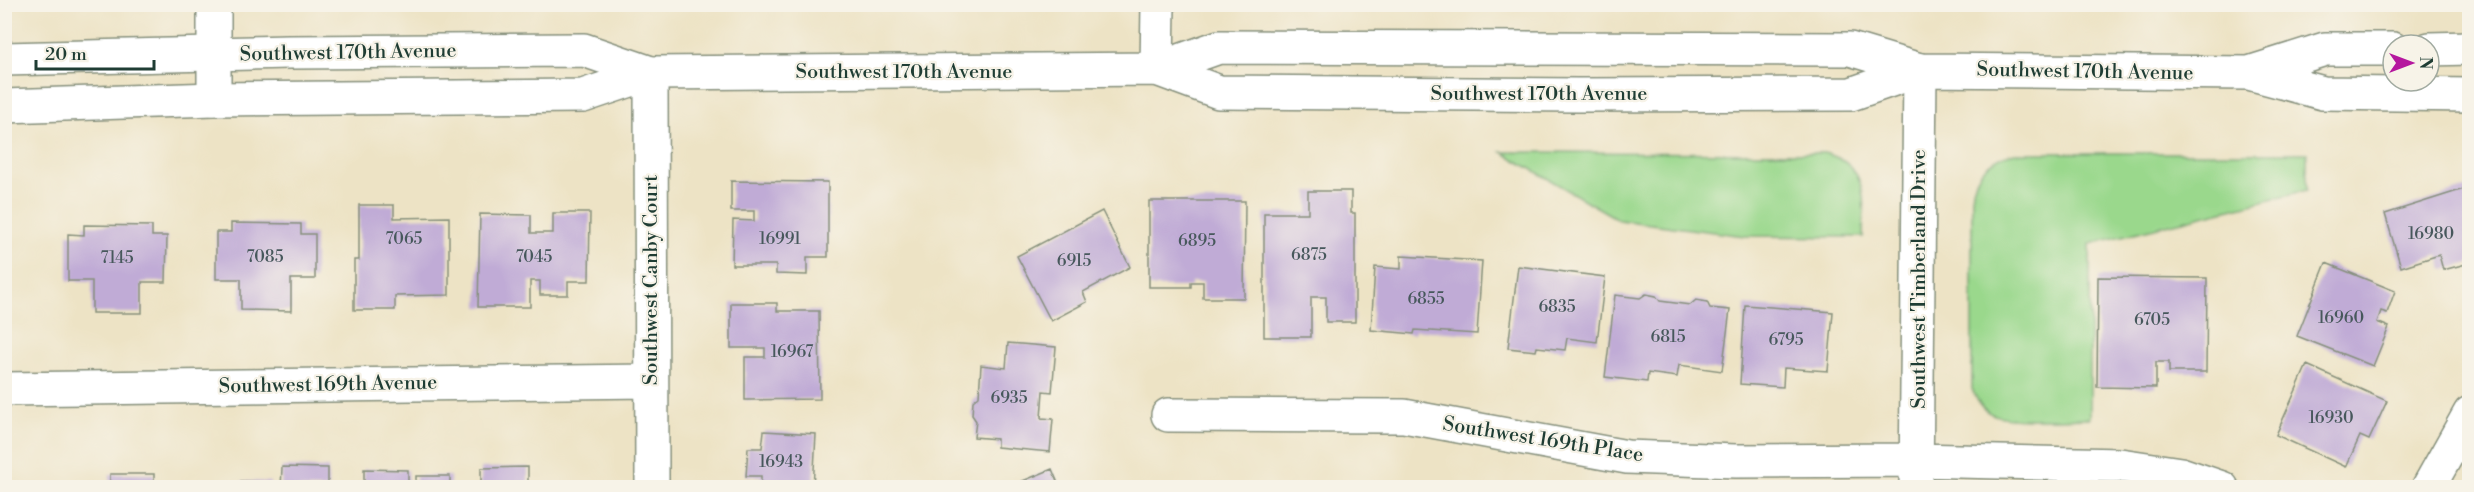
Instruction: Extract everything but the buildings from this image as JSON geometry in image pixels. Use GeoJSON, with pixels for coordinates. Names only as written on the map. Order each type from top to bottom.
{"type":"FeatureCollection","features":[{"type":"Feature","properties":{"kind":"main road"},"geometry":{"type":"LineString","coordinates":[[214,4],[214,99]]}},
{"type":"Feature","properties":{"kind":"main road"},"geometry":{"type":"LineString","coordinates":[[1157,69],[1158,4]]}},
{"type":"Feature","properties":{"kind":"main road","name":"Southwest 170th Avenue"},"geometry":{"type":"LineString","coordinates":[[4,106],[214,99],[583,96],[651,74],[1157,69],[1219,46],[1851,49],[1920,70],[2249,74],[2323,93],[2469,95]]}},
{"type":"Feature","properties":{"kind":"main road"},"geometry":{"type":"LineString","coordinates":[[2441,49],[2469,48]]}},
{"type":"Feature","properties":{"kind":"main road","name":"Southwest 170th Avenue"},"geometry":{"type":"LineString","coordinates":[[2249,74],[2325,49],[2381,49]]}},
{"type":"Feature","properties":{"kind":"main road","name":"Southwest 170th Avenue"},"geometry":{"type":"LineString","coordinates":[[4,59],[290,52],[584,50],[651,74]]}},
{"type":"Feature","properties":{"kind":"main road","name":"Southwest 170th Avenue"},"geometry":{"type":"LineString","coordinates":[[1157,69],[1219,92],[1566,95],[1851,94],[1920,70]]}},
{"type":"Feature","properties":{"kind":"main road","name":"Southwest Timberland Drive"},"geometry":{"type":"LineString","coordinates":[[1917,474],[1920,70]]}},
{"type":"Feature","properties":{"kind":"main road","name":"Southwest Canby Court"},"geometry":{"type":"LineString","coordinates":[[651,74],[652,488]]}},
{"type":"Feature","properties":{"kind":"main road","name":"Southwest 169th Avenue"},"geometry":{"type":"LineString","coordinates":[[4,389],[651,381]]}},
{"type":"Feature","properties":{"kind":"main road"},"geometry":{"type":"LineString","coordinates":[[2428,488],[2469,413]]}},
{"type":"Feature","properties":{"kind":"main road","name":"Southwest 169th Place"},"geometry":{"type":"LineString","coordinates":[[1168,415],[1404,416],[1627,457],[1736,461],[1917,474]]}},
{"type":"Feature","properties":{"kind":"main road"},"geometry":{"type":"LineString","coordinates":[[1917,474],[2120,465],[2181,474],[2222,488]]}},
{"type":"Feature","properties":{"kind":"green space"},"geometry":{"type":"Polygon","coordinates":[[[1502,152],[1824,153],[1839,158],[1849,166],[1861,185],[1864,210],[1863,237],[1745,236],[1619,220],[1502,152]]]}},
{"type":"Feature","properties":{"kind":"green space"},"geometry":{"type":"Polygon","coordinates":[[[2015,153],[2307,153],[2307,190],[2090,244],[2090,418],[2007,418],[1985,410],[1972,389],[1972,198],[1976,181],[1985,167],[1998,158],[2015,153]]]}}]}
